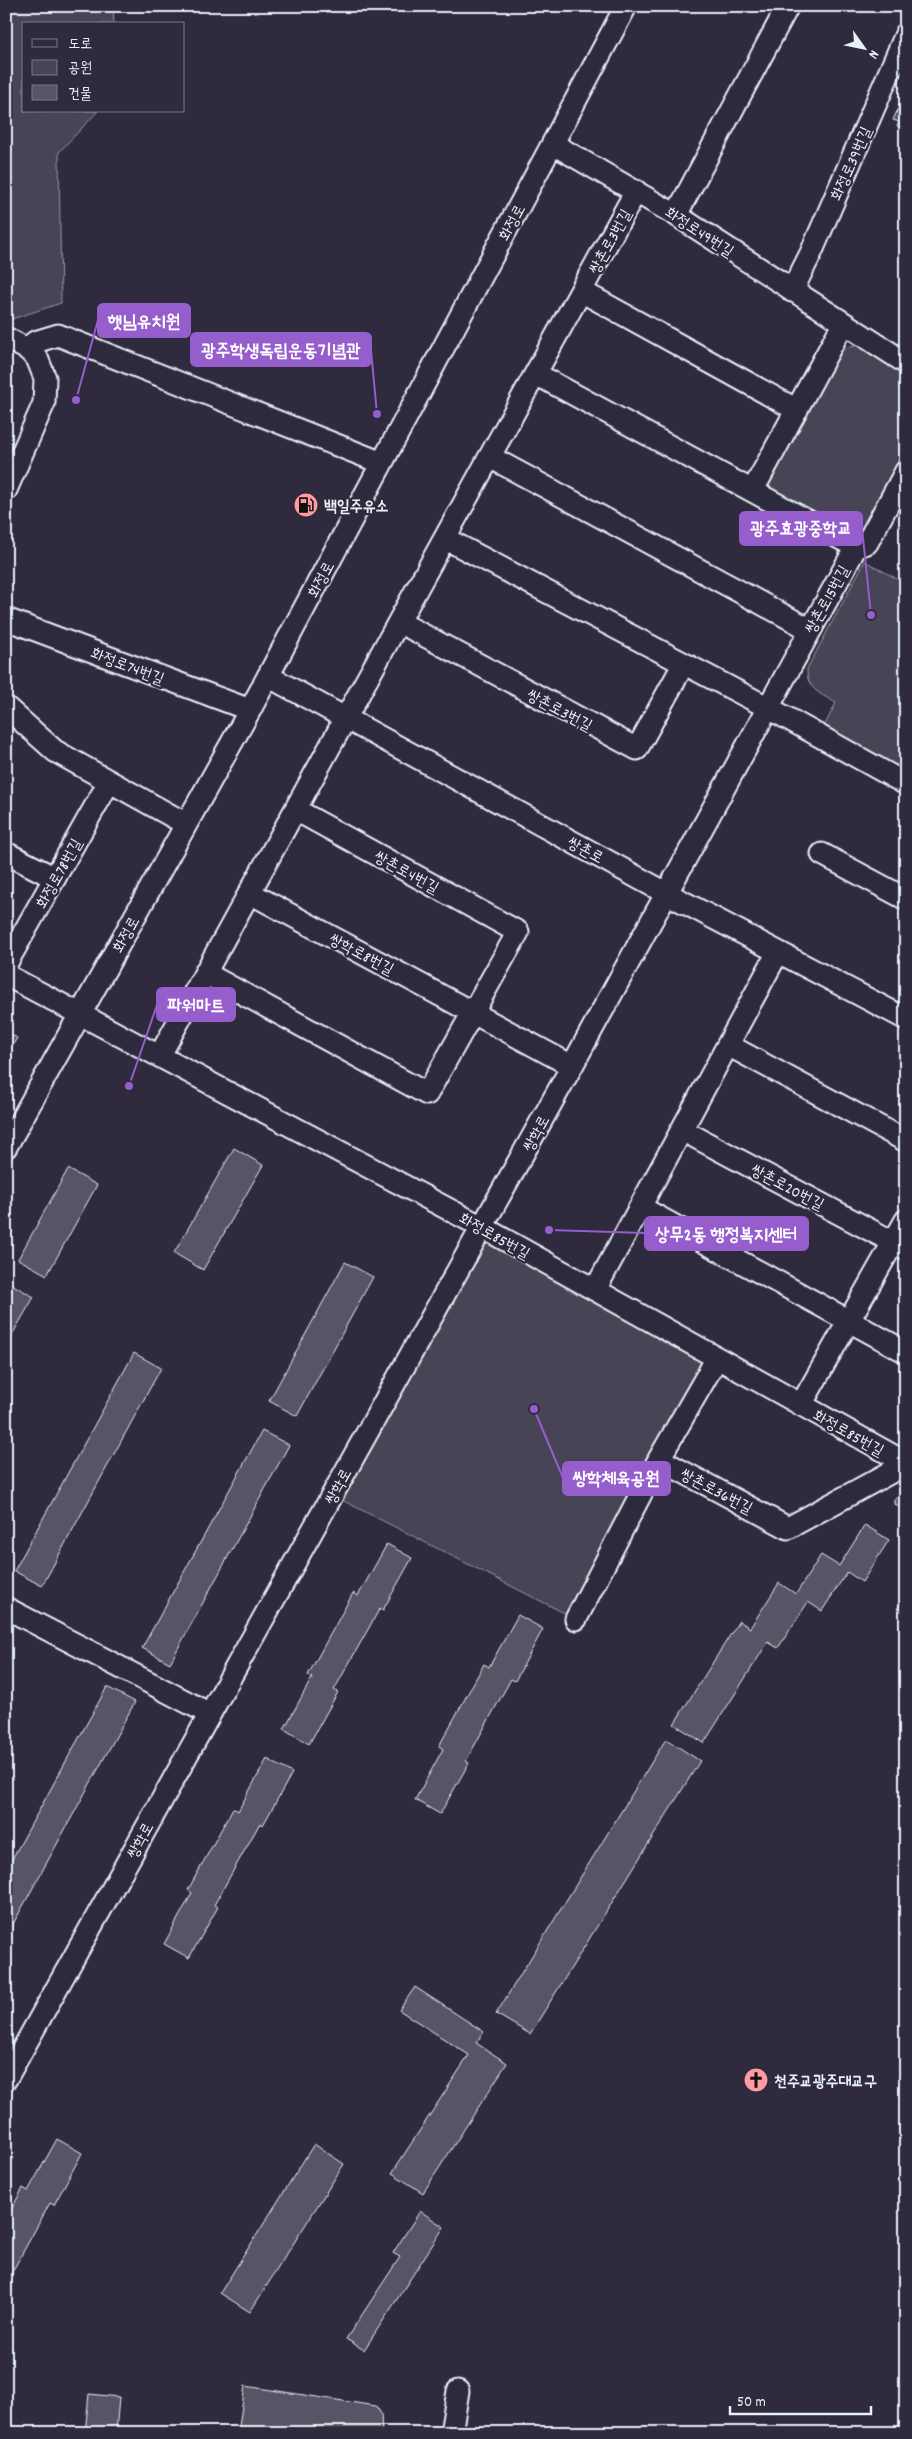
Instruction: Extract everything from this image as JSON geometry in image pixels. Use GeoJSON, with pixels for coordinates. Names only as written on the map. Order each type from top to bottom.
{"type":"FeatureCollection","features":[{"type":"Feature","properties":{"kind":"street","name":"화정로"},"geometry":{"type":"LineString","coordinates":[[6,1147],[250,710],[626,6]]}},
{"type":"Feature","properties":{"kind":"street"},"geometry":{"type":"LineString","coordinates":[[676,215],[788,6]]}},
{"type":"Feature","properties":{"kind":"street","name":"화정로39번길"},"geometry":{"type":"LineString","coordinates":[[792,291],[811,252],[906,34]]}},
{"type":"Feature","properties":{"kind":"street","name":"화정로49번길"},"geometry":{"type":"LineString","coordinates":[[553,144],[676,215],[906,363]]}},
{"type":"Feature","properties":{"kind":"street","name":"쌍촌로3번길"},"geometry":{"type":"LineString","coordinates":[[347,718],[636,191]]}},
{"type":"Feature","properties":{"kind":"street","name":"쌍촌로3번길"},"geometry":{"type":"LineString","coordinates":[[581,291],[797,410]]}},
{"type":"Feature","properties":{"kind":"street"},"geometry":{"type":"LineString","coordinates":[[753,490],[843,324]]}},
{"type":"Feature","properties":{"kind":"street"},"geometry":{"type":"LineString","coordinates":[[27,349],[35,342],[58,335],[382,463]]}},
{"type":"Feature","properties":{"kind":"street"},"geometry":{"type":"LineString","coordinates":[[6,338],[27,349],[37,358],[45,378],[44,403],[6,490]]}},
{"type":"Feature","properties":{"kind":"street"},"geometry":{"type":"LineString","coordinates":[[536,374],[856,547]]}},
{"type":"Feature","properties":{"kind":"street"},"geometry":{"type":"LineString","coordinates":[[490,457],[809,629]]}},
{"type":"Feature","properties":{"kind":"street","name":"쌍촌로15번길"},"geometry":{"type":"LineString","coordinates":[[666,893],[809,629],[856,547],[867,543],[906,471]]}},
{"type":"Feature","properties":{"kind":"street"},"geometry":{"type":"LineString","coordinates":[[446,539],[683,665],[767,707],[906,784]]}},
{"type":"Feature","properties":{"kind":"street","name":"화정로74번길"},"geometry":{"type":"LineString","coordinates":[[6,619],[250,710]]}},
{"type":"Feature","properties":{"kind":"street","name":"쌍촌로3번길"},"geometry":{"type":"LineString","coordinates":[[399,622],[636,749],[683,665]]}},
{"type":"Feature","properties":{"kind":"street","name":"쌍촌로"},"geometry":{"type":"LineString","coordinates":[[268,676],[666,893],[906,1019]]}},
{"type":"Feature","properties":{"kind":"street"},"geometry":{"type":"LineString","coordinates":[[6,707],[56,751],[186,824]]}},
{"type":"Feature","properties":{"kind":"street"},"geometry":{"type":"LineString","coordinates":[[160,1056],[347,718]]}},
{"type":"Feature","properties":{"kind":"street","name":"화정로78번길"},"geometry":{"type":"LineString","coordinates":[[6,964],[109,782]]}},
{"type":"Feature","properties":{"kind":"street","name":"쌍촌로4번길"},"geometry":{"type":"LineString","coordinates":[[296,810],[518,932],[473,1013]]}},
{"type":"Feature","properties":{"kind":"street"},"geometry":{"type":"LineString","coordinates":[[6,853],[54,878]]}},
{"type":"Feature","properties":{"kind":"street"},"geometry":{"type":"LineString","coordinates":[[822,854],[906,899]]}},
{"type":"Feature","properties":{"kind":"street","name":"쌍학로8번길"},"geometry":{"type":"LineString","coordinates":[[250,893],[572,1066]]}},
{"type":"Feature","properties":{"kind":"street","name":"쌍학로"},"geometry":{"type":"LineString","coordinates":[[6,2079],[12,2057],[210,1714],[572,1066],[666,893]]}},
{"type":"Feature","properties":{"kind":"street"},"geometry":{"type":"LineString","coordinates":[[595,1290],[778,952]]}},
{"type":"Feature","properties":{"kind":"street"},"geometry":{"type":"LineString","coordinates":[[205,973],[427,1094],[473,1013]]}},
{"type":"Feature","properties":{"kind":"street","name":"화정로85번길"},"geometry":{"type":"LineString","coordinates":[[6,975],[482,1227],[906,1464]]}},
{"type":"Feature","properties":{"kind":"street"},"geometry":{"type":"LineString","coordinates":[[728,1045],[906,1141]]}},
{"type":"Feature","properties":{"kind":"street","name":"쌍촌로20번길"},"geometry":{"type":"LineString","coordinates":[[682,1130],[900,1246]]}},
{"type":"Feature","properties":{"kind":"street"},"geometry":{"type":"LineString","coordinates":[[640,1208],[906,1352]]}},
{"type":"Feature","properties":{"kind":"street"},"geometry":{"type":"LineString","coordinates":[[801,1405],[849,1321],[900,1246],[906,1220]]}},
{"type":"Feature","properties":{"kind":"street"},"geometry":{"type":"LineString","coordinates":[[576,1619],[659,1460],[717,1358]]}},
{"type":"Feature","properties":{"kind":"street","name":"쌍촌로36번길"},"geometry":{"type":"LineString","coordinates":[[659,1460],[788,1528],[906,1464]]}},
{"type":"Feature","properties":{"kind":"street"},"geometry":{"type":"LineString","coordinates":[[6,1608],[210,1714]]}},
{"type":"Feature","properties":{"kind":"street"},"geometry":{"type":"LineString","coordinates":[[452,2433],[458,2391]]}},
{"type":"Feature","properties":{"kind":"green space"},"geometry":{"type":"Polygon","coordinates":[[[6,6],[113,6],[114,22],[22,22],[22,112],[97,112],[59,152],[61,303],[6,321],[6,6]]]}},
{"type":"Feature","properties":{"kind":"green space"},"geometry":{"type":"Polygon","coordinates":[[[860,345],[906,374],[906,462],[861,541],[767,490],[764,479],[837,349],[860,345]]]}},
{"type":"Feature","properties":{"kind":"green space"},"geometry":{"type":"Polygon","coordinates":[[[865,561],[906,584],[906,776],[822,730],[836,703],[820,694],[812,686],[807,676],[807,669],[865,561]]]}},
{"type":"Feature","properties":{"kind":"green space"},"geometry":{"type":"Polygon","coordinates":[[[482,1227],[717,1358],[576,1619],[332,1495],[482,1227]]]}},
{"type":"Feature","properties":{"kind":"building"},"geometry":{"type":"Polygon","coordinates":[[[906,92],[906,130],[897,126],[899,122],[893,120],[906,92]]]}},
{"type":"Feature","properties":{"kind":"building"},"geometry":{"type":"Polygon","coordinates":[[[6,1032],[17,1038],[6,1056],[6,1032]]]}},
{"type":"Feature","properties":{"kind":"building"},"geometry":{"type":"Polygon","coordinates":[[[234,1148],[263,1165],[203,1270],[174,1253],[234,1148]]]}},
{"type":"Feature","properties":{"kind":"building"},"geometry":{"type":"Polygon","coordinates":[[[68,1169],[97,1185],[47,1275],[18,1259],[68,1169]]]}},
{"type":"Feature","properties":{"kind":"building"},"geometry":{"type":"Polygon","coordinates":[[[345,1262],[373,1277],[297,1416],[269,1401],[345,1262]]]}},
{"type":"Feature","properties":{"kind":"building"},"geometry":{"type":"Polygon","coordinates":[[[6,1281],[34,1297],[6,1345],[6,1281]]]}},
{"type":"Feature","properties":{"kind":"building"},"geometry":{"type":"Polygon","coordinates":[[[134,1353],[161,1368],[42,1586],[14,1571],[134,1353]]]}},
{"type":"Feature","properties":{"kind":"building"},"geometry":{"type":"Polygon","coordinates":[[[262,1431],[289,1445],[170,1663],[142,1648],[262,1431]]]}},
{"type":"Feature","properties":{"kind":"building"},"geometry":{"type":"Polygon","coordinates":[[[906,1493],[906,1508],[894,1504],[894,1499],[906,1493]]]}},
{"type":"Feature","properties":{"kind":"building"},"geometry":{"type":"Polygon","coordinates":[[[865,1525],[889,1540],[862,1582],[847,1572],[822,1611],[808,1602],[778,1648],[768,1642],[704,1743],[674,1724],[739,1621],[750,1628],[779,1583],[796,1594],[821,1555],[839,1566],[865,1525]]]}},
{"type":"Feature","properties":{"kind":"building"},"geometry":{"type":"Polygon","coordinates":[[[387,1544],[412,1558],[383,1610],[380,1608],[334,1690],[338,1692],[309,1744],[284,1729],[312,1678],[308,1675],[353,1593],[358,1596],[387,1544]]]}},
{"type":"Feature","properties":{"kind":"building"},"geometry":{"type":"Polygon","coordinates":[[[906,1595],[906,1614],[897,1609],[906,1595]]]}},
{"type":"Feature","properties":{"kind":"building"},"geometry":{"type":"Polygon","coordinates":[[[518,1615],[543,1629],[515,1681],[511,1679],[466,1761],[469,1763],[440,1814],[415,1800],[443,1749],[439,1746],[484,1664],[489,1667],[518,1615]]]}},
{"type":"Feature","properties":{"kind":"building"},"geometry":{"type":"Polygon","coordinates":[[[107,1687],[135,1702],[7,1935],[6,1870],[107,1687]]]}},
{"type":"Feature","properties":{"kind":"building"},"geometry":{"type":"Polygon","coordinates":[[[666,1739],[700,1761],[530,2034],[496,2014],[666,1739]]]}},
{"type":"Feature","properties":{"kind":"building"},"geometry":{"type":"Polygon","coordinates":[[[267,1759],[292,1773],[263,1825],[260,1823],[214,1905],[218,1907],[189,1958],[164,1944],[192,1893],[188,1890],[233,1808],[238,1811],[267,1759]]]}},
{"type":"Feature","properties":{"kind":"building"},"geometry":{"type":"Polygon","coordinates":[[[415,1987],[484,2032],[476,2043],[507,2063],[423,2193],[392,2173],[469,2055],[399,2010],[415,1987]]]}},
{"type":"Feature","properties":{"kind":"building"},"geometry":{"type":"Polygon","coordinates":[[[57,2139],[82,2153],[54,2205],[50,2203],[6,2283],[6,2219],[23,2188],[28,2191],[57,2139]]]}},
{"type":"Feature","properties":{"kind":"building"},"geometry":{"type":"Polygon","coordinates":[[[314,2144],[344,2164],[250,2312],[220,2293],[314,2144]]]}},
{"type":"Feature","properties":{"kind":"building"},"geometry":{"type":"Polygon","coordinates":[[[420,2211],[444,2227],[364,2350],[346,2339],[400,2257],[393,2253],[420,2211]]]}},
{"type":"Feature","properties":{"kind":"building"},"geometry":{"type":"Polygon","coordinates":[[[245,2386],[376,2406],[381,2414],[382,2433],[238,2433],[245,2386]]]}},
{"type":"Feature","properties":{"kind":"building"},"geometry":{"type":"Polygon","coordinates":[[[89,2394],[119,2397],[116,2433],[85,2433],[89,2394]]]}},
{"type":"Feature","properties":{"kind":"place","name":"햇님유치원"},"geometry":{"type":"Point","coordinates":[76,400]}},
{"type":"Feature","properties":{"kind":"place","name":"광주학생독립운동기념관"},"geometry":{"type":"Point","coordinates":[377,414]}},
{"type":"Feature","properties":{"kind":"place","name":"백일주유소"},"geometry":{"type":"Point","coordinates":[306,505]}},
{"type":"Feature","properties":{"kind":"place","name":"광주효광중학교"},"geometry":{"type":"Point","coordinates":[871,615]}},
{"type":"Feature","properties":{"kind":"place","name":"파워마트"},"geometry":{"type":"Point","coordinates":[129,1086]}},
{"type":"Feature","properties":{"kind":"place","name":"상무2동 행정복지센터"},"geometry":{"type":"Point","coordinates":[549,1230]}},
{"type":"Feature","properties":{"kind":"place","name":"쌍학체육공원"},"geometry":{"type":"Point","coordinates":[534,1409]}},
{"type":"Feature","properties":{"kind":"place","name":"천주교광주대교구"},"geometry":{"type":"Point","coordinates":[756,2080]}}]}
